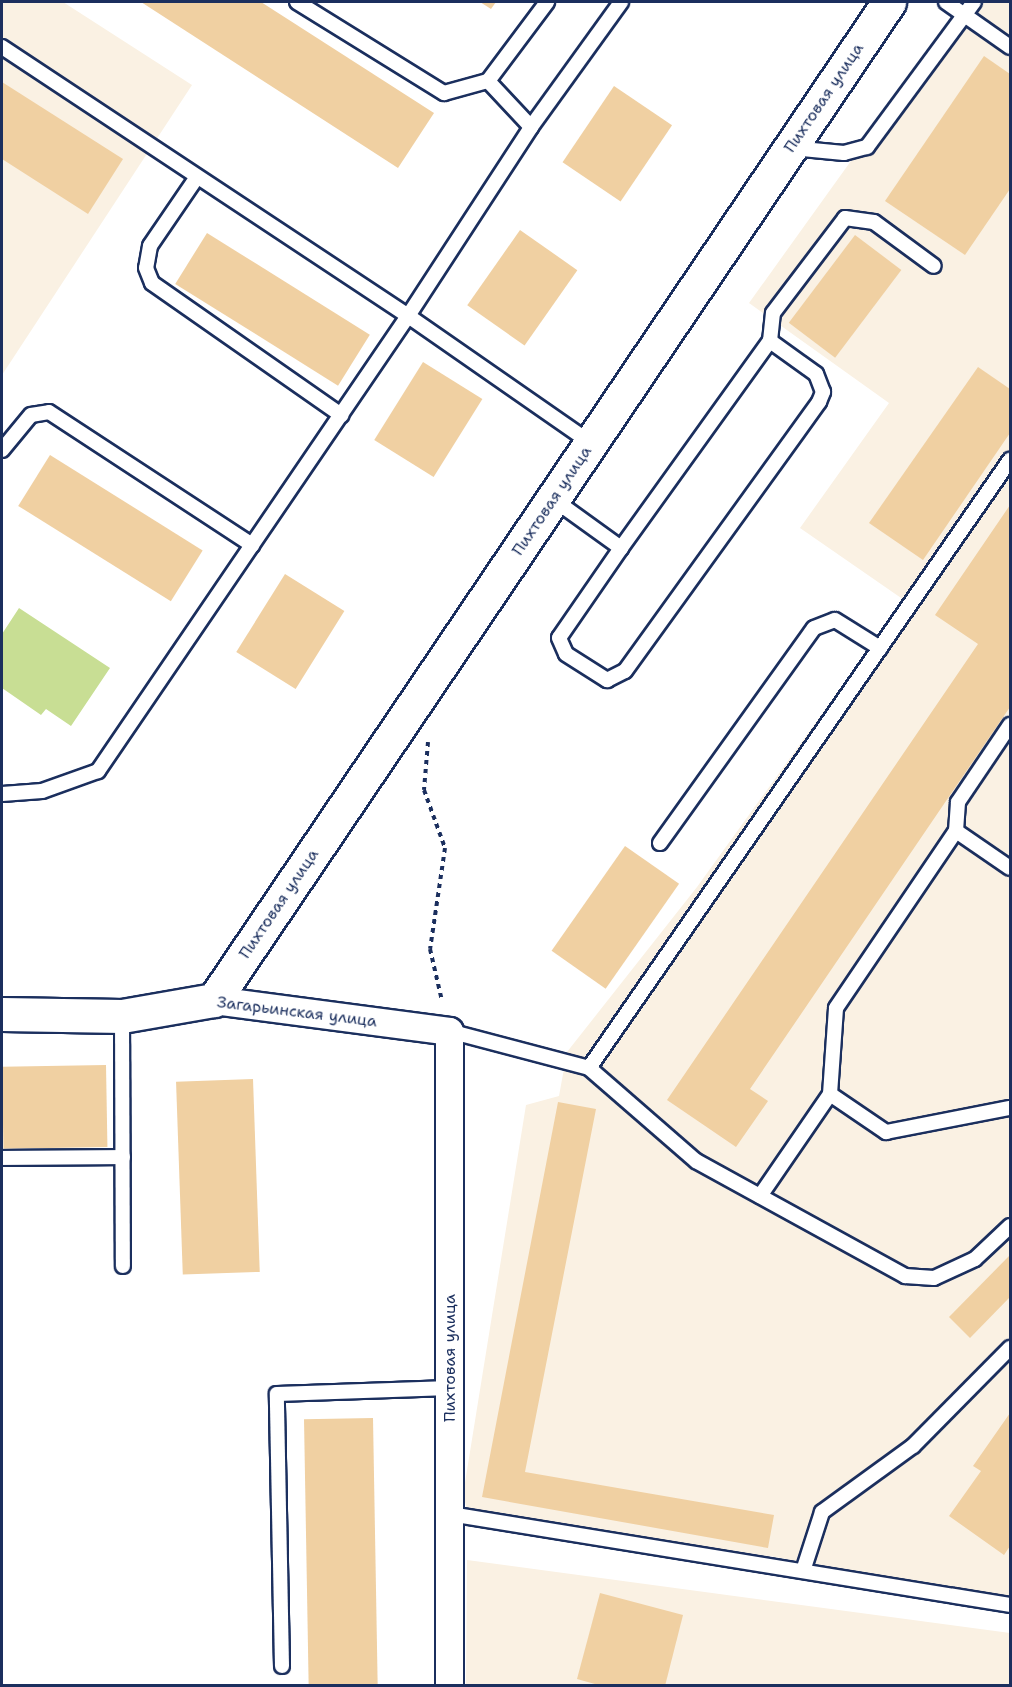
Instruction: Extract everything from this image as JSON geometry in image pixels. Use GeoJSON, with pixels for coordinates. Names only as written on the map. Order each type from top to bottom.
{"type":"FeatureCollection","features":[{"type":"Feature","properties":{"kind":"main road","name":"Пихтовая улица"},"geometry":{"type":"LineString","coordinates":[[214,1000],[889,2]]}},
{"type":"Feature","properties":{"kind":"main road","name":"Загарьинская улица"},"geometry":{"type":"LineString","coordinates":[[2,1014],[122,1016],[214,1000]]}},
{"type":"Feature","properties":{"kind":"street","name":"Загарьинская улица"},"geometry":{"type":"LineString","coordinates":[[214,1000],[449,1031]]}},
{"type":"Feature","properties":{"kind":"street","name":"Пихтовая улица"},"geometry":{"type":"LineString","coordinates":[[449,1031],[449,1686]]}},
{"type":"Feature","properties":{"kind":"lane"},"geometry":{"type":"LineString","coordinates":[[297,2],[444,93],[488,81],[547,2]]}},
{"type":"Feature","properties":{"kind":"lane"},"geometry":{"type":"LineString","coordinates":[[2,794],[42,791],[98,771],[408,316],[531,126],[621,2]]}},
{"type":"Feature","properties":{"kind":"lane"},"geometry":{"type":"LineString","coordinates":[[946,2],[1011,47]]}},
{"type":"Feature","properties":{"kind":"lane"},"geometry":{"type":"LineString","coordinates":[[790,148],[844,153],[867,147],[974,2]]}},
{"type":"Feature","properties":{"kind":"lane"},"geometry":{"type":"LineString","coordinates":[[2,47],[408,316],[591,443]]}},
{"type":"Feature","properties":{"kind":"lane"},"geometry":{"type":"LineString","coordinates":[[488,81],[531,126]]}},
{"type":"Feature","properties":{"kind":"lane"},"geometry":{"type":"LineString","coordinates":[[197,177],[150,246],[146,268],[152,283],[341,415]]}},
{"type":"Feature","properties":{"kind":"lane"},"geometry":{"type":"LineString","coordinates":[[770,341],[816,374],[823,392],[819,402],[625,671],[607,680],[567,654],[559,638],[770,341],[773,313],[845,218],[874,222],[934,266]]}},
{"type":"Feature","properties":{"kind":"lane"},"geometry":{"type":"LineString","coordinates":[[2,450],[31,415],[49,412],[252,545]]}},
{"type":"Feature","properties":{"kind":"lane"},"geometry":{"type":"LineString","coordinates":[[589,1068],[1011,459]]}},
{"type":"Feature","properties":{"kind":"lane"},"geometry":{"type":"LineString","coordinates":[[553,499],[621,548]]}},
{"type":"Feature","properties":{"kind":"lane"},"geometry":{"type":"LineString","coordinates":[[660,843],[814,628],[835,620],[880,648]]}},
{"type":"Feature","properties":{"kind":"lane"},"geometry":{"type":"LineString","coordinates":[[760,1196],[830,1094],[836,1008],[956,831],[958,801],[1011,725]]}},
{"type":"Feature","properties":{"kind":"lane"},"geometry":{"type":"LineString","coordinates":[[956,831],[1011,868]]}},
{"type":"Feature","properties":{"kind":"lane"},"geometry":{"type":"LineString","coordinates":[[122,1016],[123,1266]]}},
{"type":"Feature","properties":{"kind":"lane"},"geometry":{"type":"LineString","coordinates":[[449,1031],[589,1068],[696,1161],[906,1276],[934,1278],[975,1259],[1011,1226]]}},
{"type":"Feature","properties":{"kind":"lane"},"geometry":{"type":"LineString","coordinates":[[830,1094],[886,1132],[1011,1108]]}},
{"type":"Feature","properties":{"kind":"lane"},"geometry":{"type":"LineString","coordinates":[[2,1158],[123,1157]]}},
{"type":"Feature","properties":{"kind":"lane"},"geometry":{"type":"LineString","coordinates":[[803,1571],[822,1512],[914,1446],[1011,1348]]}},
{"type":"Feature","properties":{"kind":"lane"},"geometry":{"type":"LineString","coordinates":[[282,1666],[277,1394],[450,1388]]}},
{"type":"Feature","properties":{"kind":"lane"},"geometry":{"type":"LineString","coordinates":[[450,1514],[1011,1605]]}},
{"type":"Feature","properties":{"kind":"path"},"geometry":{"type":"LineString","coordinates":[[429,734],[424,790],[445,848],[430,949],[449,1031]]}},
{"type":"Feature","properties":{"kind":"shaded area"},"geometry":{"type":"Polygon","coordinates":[[[2,2],[63,2],[192,85],[2,375],[2,2]]]}},
{"type":"Feature","properties":{"kind":"shaded area"},"geometry":{"type":"Polygon","coordinates":[[[965,2],[1010,2],[1010,1600],[770,1556],[761,1571],[471,1523],[463,1495],[526,1105],[559,1096],[567,1052],[697,887],[904,600],[800,528],[889,403],[749,303],[965,2]]]}},
{"type":"Feature","properties":{"kind":"shaded area"},"geometry":{"type":"Polygon","coordinates":[[[467,1560],[1010,1633],[1010,1685],[466,1686],[467,1560]]]}},
{"type":"Feature","properties":{"kind":"green space"},"geometry":{"type":"Polygon","coordinates":[[[19,608],[110,668],[71,726],[46,709],[41,715],[2,688],[2,634],[19,608]]]}},
{"type":"Feature","properties":{"kind":"building"},"geometry":{"type":"Polygon","coordinates":[[[141,2],[261,2],[434,113],[398,168],[141,2]]]}},
{"type":"Feature","properties":{"kind":"building"},"geometry":{"type":"Polygon","coordinates":[[[480,2],[496,2],[491,9],[480,2]]]}},
{"type":"Feature","properties":{"kind":"building"},"geometry":{"type":"Polygon","coordinates":[[[984,56],[1010,74],[1010,189],[965,255],[885,201],[984,56]]]}},
{"type":"Feature","properties":{"kind":"building"},"geometry":{"type":"Polygon","coordinates":[[[2,82],[123,159],[88,214],[2,159],[2,82]]]}},
{"type":"Feature","properties":{"kind":"building"},"geometry":{"type":"Polygon","coordinates":[[[614,86],[672,125],[621,201],[563,162],[614,86]]]}},
{"type":"Feature","properties":{"kind":"building"},"geometry":{"type":"Polygon","coordinates":[[[520,230],[577,270],[525,346],[467,305],[520,230]]]}},
{"type":"Feature","properties":{"kind":"building"},"geometry":{"type":"Polygon","coordinates":[[[207,233],[370,335],[338,386],[175,284],[207,233]]]}},
{"type":"Feature","properties":{"kind":"building"},"geometry":{"type":"Polygon","coordinates":[[[855,235],[901,270],[835,358],[789,323],[855,235]]]}},
{"type":"Feature","properties":{"kind":"building"},"geometry":{"type":"Polygon","coordinates":[[[423,362],[482,399],[434,477],[374,440],[423,362]]]}},
{"type":"Feature","properties":{"kind":"building"},"geometry":{"type":"Polygon","coordinates":[[[978,367],[1010,389],[1010,433],[923,560],[869,523],[978,367]]]}},
{"type":"Feature","properties":{"kind":"building"},"geometry":{"type":"Polygon","coordinates":[[[50,455],[203,550],[171,601],[18,506],[50,455]]]}},
{"type":"Feature","properties":{"kind":"building"},"geometry":{"type":"Polygon","coordinates":[[[1010,505],[1010,707],[750,1089],[768,1101],[736,1147],[667,1100],[978,644],[935,615],[1010,505]]]}},
{"type":"Feature","properties":{"kind":"building"},"geometry":{"type":"Polygon","coordinates":[[[285,574],[344,611],[296,689],[236,652],[285,574]]]}},
{"type":"Feature","properties":{"kind":"building"},"geometry":{"type":"Polygon","coordinates":[[[625,846],[679,884],[606,989],[552,951],[625,846]]]}},
{"type":"Feature","properties":{"kind":"building"},"geometry":{"type":"Polygon","coordinates":[[[106,1065],[107,1147],[3,1149],[2,1067],[106,1065]]]}},
{"type":"Feature","properties":{"kind":"building"},"geometry":{"type":"Polygon","coordinates":[[[253,1079],[260,1272],[183,1275],[176,1082],[253,1079]]]}},
{"type":"Feature","properties":{"kind":"building"},"geometry":{"type":"Polygon","coordinates":[[[558,1102],[596,1109],[525,1472],[774,1515],[768,1548],[482,1497],[558,1102]]]}},
{"type":"Feature","properties":{"kind":"building"},"geometry":{"type":"Polygon","coordinates":[[[1010,1255],[1010,1297],[970,1338],[949,1317],[1010,1255]]]}},
{"type":"Feature","properties":{"kind":"building"},"geometry":{"type":"Polygon","coordinates":[[[1010,1413],[1010,1546],[1004,1555],[949,1516],[981,1471],[973,1466],[1010,1413]]]}},
{"type":"Feature","properties":{"kind":"building"},"geometry":{"type":"Polygon","coordinates":[[[373,1418],[378,1686],[309,1686],[304,1419],[373,1418]]]}},
{"type":"Feature","properties":{"kind":"building"},"geometry":{"type":"Polygon","coordinates":[[[600,1593],[683,1615],[665,1686],[602,1686],[577,1679],[600,1593]]]}}]}
